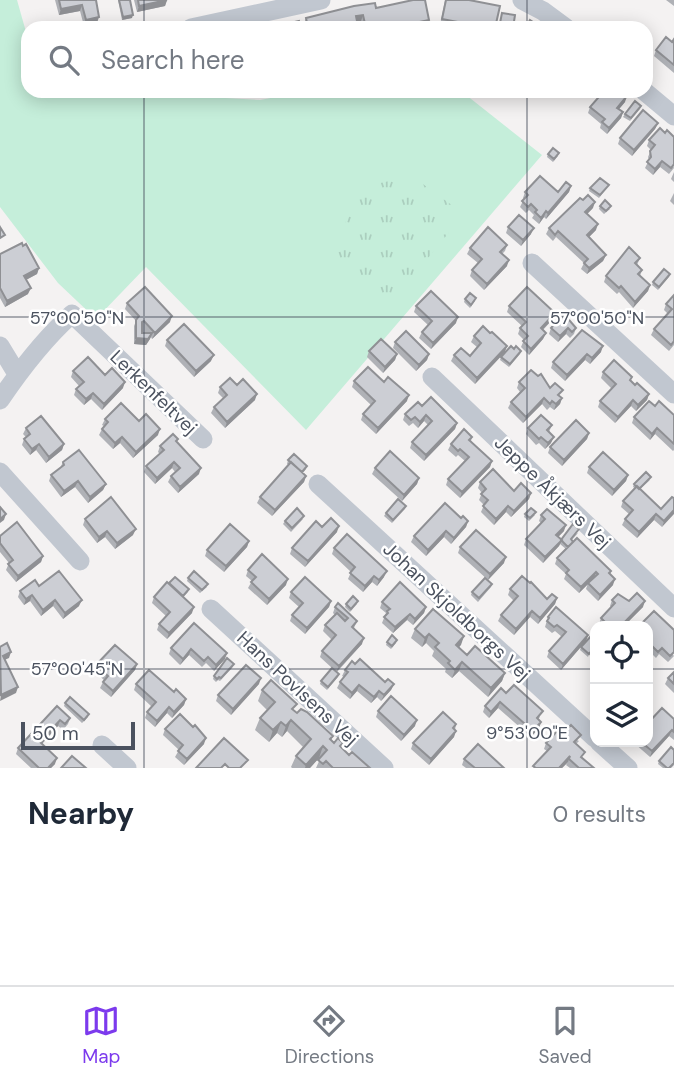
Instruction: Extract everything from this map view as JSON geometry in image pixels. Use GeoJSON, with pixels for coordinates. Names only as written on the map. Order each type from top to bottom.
{"type":"FeatureCollection","features":[{"type":"Feature","properties":{"kind":"street"},"geometry":{"type":"LineString","coordinates":[[224,21],[321,0]]}},
{"type":"Feature","properties":{"kind":"street"},"geometry":{"type":"LineString","coordinates":[[522,0],[557,21]]}},
{"type":"Feature","properties":{"kind":"street"},"geometry":{"type":"LineString","coordinates":[[652,98],[674,116]]}},
{"type":"Feature","properties":{"kind":"street"},"geometry":{"type":"LineString","coordinates":[[532,263],[674,394]]}},
{"type":"Feature","properties":{"kind":"street","name":"Lerkenfeltvej"},"geometry":{"type":"LineString","coordinates":[[0,400],[56,328],[72,314],[203,439]]}},
{"type":"Feature","properties":{"kind":"street"},"geometry":{"type":"LineString","coordinates":[[0,346],[18,374]]}},
{"type":"Feature","properties":{"kind":"street","name":"Jeppe Åkjærs Vej"},"geometry":{"type":"LineString","coordinates":[[432,377],[674,608]]}},
{"type":"Feature","properties":{"kind":"street"},"geometry":{"type":"LineString","coordinates":[[0,472],[80,561]]}},
{"type":"Feature","properties":{"kind":"street","name":"Johan Skjoldborgs Vej"},"geometry":{"type":"LineString","coordinates":[[318,484],[590,734]]}},
{"type":"Feature","properties":{"kind":"street","name":"Hans Povlsens Vej"},"geometry":{"type":"LineString","coordinates":[[211,609],[384,768]]}},
{"type":"Feature","properties":{"kind":"street"},"geometry":{"type":"LineString","coordinates":[[102,745],[127,768]]}},
{"type":"Feature","properties":{"kind":"street","name":"Johan Skjoldborgs Vej"},"geometry":{"type":"LineString","coordinates":[[605,747],[628,768]]}},
{"type":"Feature","properties":{"kind":"green space"},"geometry":{"type":"Polygon","coordinates":[[[0,0],[17,0],[23,21],[21,98],[470,98],[542,155],[306,430],[146,267],[96,319],[58,283],[0,207],[0,0]]]}},
{"type":"Feature","properties":{"kind":"green space"},"geometry":{"type":"Polygon","coordinates":[[[412,176],[464,214],[384,312],[327,257],[351,212],[358,188],[412,176]]]}},
{"type":"Feature","properties":{"kind":"building"},"geometry":{"type":"Polygon","coordinates":[[[59,0],[96,0],[99,17],[86,20],[82,5],[61,9],[59,0]]]}},
{"type":"Feature","properties":{"kind":"building"},"geometry":{"type":"Polygon","coordinates":[[[119,0],[130,0],[133,15],[123,17],[119,0]]]}},
{"type":"Feature","properties":{"kind":"building"},"geometry":{"type":"Polygon","coordinates":[[[138,0],[167,0],[139,6],[138,0]]]}},
{"type":"Feature","properties":{"kind":"building"},"geometry":{"type":"Polygon","coordinates":[[[425,0],[429,20],[364,21],[363,15],[356,16],[357,21],[307,21],[306,18],[375,3],[376,8],[425,0]]]}},
{"type":"Feature","properties":{"kind":"building"},"geometry":{"type":"Polygon","coordinates":[[[446,0],[469,0],[500,6],[497,21],[442,19],[446,0]]]}},
{"type":"Feature","properties":{"kind":"building"},"geometry":{"type":"Polygon","coordinates":[[[502,13],[515,15],[514,21],[500,21],[502,13]]]}},
{"type":"Feature","properties":{"kind":"building"},"geometry":{"type":"Polygon","coordinates":[[[666,37],[672,42],[674,39],[674,65],[656,50],[666,37]]]}},
{"type":"Feature","properties":{"kind":"building"},"geometry":{"type":"Polygon","coordinates":[[[598,98],[625,98],[617,108],[623,112],[609,128],[602,122],[605,119],[590,107],[598,98]]]}},
{"type":"Feature","properties":{"kind":"building"},"geometry":{"type":"Polygon","coordinates":[[[635,101],[641,106],[631,118],[625,114],[635,101]]]}},
{"type":"Feature","properties":{"kind":"building"},"geometry":{"type":"Polygon","coordinates":[[[643,110],[658,123],[634,150],[620,138],[643,110]]]}},
{"type":"Feature","properties":{"kind":"building"},"geometry":{"type":"Polygon","coordinates":[[[660,128],[665,133],[667,130],[674,137],[674,164],[671,168],[662,161],[655,169],[647,162],[655,145],[649,140],[660,128]]]}},
{"type":"Feature","properties":{"kind":"building"},"geometry":{"type":"Polygon","coordinates":[[[553,148],[559,153],[554,159],[548,154],[553,148]]]}},
{"type":"Feature","properties":{"kind":"building"},"geometry":{"type":"Polygon","coordinates":[[[540,176],[558,192],[566,182],[571,186],[541,218],[531,204],[528,207],[522,201],[528,195],[525,192],[540,176]]]}},
{"type":"Feature","properties":{"kind":"building"},"geometry":{"type":"Polygon","coordinates":[[[600,178],[609,185],[600,195],[590,188],[600,178]]]}},
{"type":"Feature","properties":{"kind":"building"},"geometry":{"type":"Polygon","coordinates":[[[588,195],[595,202],[585,212],[598,224],[587,235],[606,255],[589,268],[584,263],[588,259],[558,231],[555,235],[549,228],[580,198],[583,200],[588,195]]]}},
{"type":"Feature","properties":{"kind":"building"},"geometry":{"type":"Polygon","coordinates":[[[605,200],[611,206],[606,211],[600,206],[605,200]]]}},
{"type":"Feature","properties":{"kind":"building"},"geometry":{"type":"Polygon","coordinates":[[[519,215],[534,228],[523,240],[508,227],[519,215]]]}},
{"type":"Feature","properties":{"kind":"building"},"geometry":{"type":"Polygon","coordinates":[[[488,227],[507,245],[500,252],[509,260],[487,284],[472,270],[482,259],[470,248],[488,227]]]}},
{"type":"Feature","properties":{"kind":"building"},"geometry":{"type":"Polygon","coordinates":[[[22,243],[23,246],[26,244],[39,268],[24,276],[31,288],[7,301],[0,288],[0,254],[22,243]]]}},
{"type":"Feature","properties":{"kind":"building"},"geometry":{"type":"Polygon","coordinates":[[[629,247],[640,258],[635,263],[642,270],[638,274],[650,285],[635,302],[621,286],[619,288],[606,276],[629,247]]]}},
{"type":"Feature","properties":{"kind":"building"},"geometry":{"type":"Polygon","coordinates":[[[664,269],[670,274],[659,287],[653,282],[664,269]]]}},
{"type":"Feature","properties":{"kind":"building"},"geometry":{"type":"Polygon","coordinates":[[[145,287],[172,316],[155,333],[142,322],[142,333],[152,333],[148,339],[136,338],[136,320],[139,316],[127,303],[145,287]]]}},
{"type":"Feature","properties":{"kind":"building"},"geometry":{"type":"Polygon","coordinates":[[[527,287],[555,313],[541,328],[546,333],[531,349],[523,341],[528,336],[520,328],[526,322],[509,306],[527,287]]]}},
{"type":"Feature","properties":{"kind":"building"},"geometry":{"type":"Polygon","coordinates":[[[431,291],[458,317],[433,343],[422,332],[432,321],[416,306],[431,291]]]}},
{"type":"Feature","properties":{"kind":"building"},"geometry":{"type":"Polygon","coordinates":[[[470,293],[476,298],[471,305],[465,299],[470,293]]]}},
{"type":"Feature","properties":{"kind":"building"},"geometry":{"type":"Polygon","coordinates":[[[674,295],[674,341],[671,345],[654,329],[672,309],[666,304],[674,295]]]}},
{"type":"Feature","properties":{"kind":"building"},"geometry":{"type":"Polygon","coordinates":[[[564,314],[576,328],[572,332],[568,328],[560,336],[551,328],[564,314]]]}},
{"type":"Feature","properties":{"kind":"building"},"geometry":{"type":"Polygon","coordinates":[[[184,324],[214,355],[196,371],[167,340],[184,324]]]}},
{"type":"Feature","properties":{"kind":"building"},"geometry":{"type":"Polygon","coordinates":[[[483,326],[507,346],[477,378],[454,355],[461,348],[470,356],[481,343],[474,336],[483,326]]]}},
{"type":"Feature","properties":{"kind":"building"},"geometry":{"type":"Polygon","coordinates":[[[582,330],[603,346],[592,358],[587,354],[567,375],[553,362],[582,330]]]}},
{"type":"Feature","properties":{"kind":"building"},"geometry":{"type":"Polygon","coordinates":[[[406,331],[429,354],[419,365],[395,342],[406,331]]]}},
{"type":"Feature","properties":{"kind":"building"},"geometry":{"type":"Polygon","coordinates":[[[381,339],[397,354],[385,367],[369,351],[381,339]]]}},
{"type":"Feature","properties":{"kind":"building"},"geometry":{"type":"Polygon","coordinates":[[[511,346],[514,349],[516,346],[521,351],[510,364],[501,357],[511,346]]]}},
{"type":"Feature","properties":{"kind":"building"},"geometry":{"type":"Polygon","coordinates":[[[88,357],[105,375],[112,368],[125,382],[104,404],[93,393],[86,399],[76,389],[84,382],[73,371],[88,357]]]}},
{"type":"Feature","properties":{"kind":"building"},"geometry":{"type":"Polygon","coordinates":[[[614,360],[632,377],[630,380],[635,385],[637,383],[649,394],[638,405],[633,400],[618,417],[600,401],[616,384],[603,372],[614,360]]]}},
{"type":"Feature","properties":{"kind":"building"},"geometry":{"type":"Polygon","coordinates":[[[368,367],[384,382],[388,377],[409,395],[378,428],[363,414],[375,401],[354,381],[368,367]]]}},
{"type":"Feature","properties":{"kind":"building"},"geometry":{"type":"Polygon","coordinates":[[[531,370],[538,376],[541,374],[550,388],[555,383],[563,390],[558,395],[562,398],[556,404],[552,401],[550,404],[544,398],[526,417],[511,402],[525,388],[519,382],[531,370]]]}},
{"type":"Feature","properties":{"kind":"building"},"geometry":{"type":"Polygon","coordinates":[[[230,378],[237,385],[243,379],[257,394],[227,422],[214,407],[227,395],[220,387],[230,378]]]}},
{"type":"Feature","properties":{"kind":"building"},"geometry":{"type":"Polygon","coordinates":[[[431,397],[457,423],[426,455],[412,442],[432,421],[426,415],[420,422],[415,417],[411,420],[405,414],[418,402],[422,406],[431,397]]]}},
{"type":"Feature","properties":{"kind":"building"},"geometry":{"type":"Polygon","coordinates":[[[649,401],[655,406],[659,401],[674,415],[674,444],[657,428],[652,434],[634,417],[649,401]]]}},
{"type":"Feature","properties":{"kind":"building"},"geometry":{"type":"Polygon","coordinates":[[[121,403],[139,421],[146,414],[160,429],[136,452],[122,437],[115,443],[102,429],[108,422],[105,419],[121,403]]]}},
{"type":"Feature","properties":{"kind":"building"},"geometry":{"type":"Polygon","coordinates":[[[541,415],[552,425],[547,430],[554,437],[548,443],[541,437],[539,439],[528,428],[541,415]]]}},
{"type":"Feature","properties":{"kind":"building"},"geometry":{"type":"Polygon","coordinates":[[[41,416],[64,444],[49,457],[39,444],[32,449],[24,439],[30,434],[26,428],[41,416]]]}},
{"type":"Feature","properties":{"kind":"building"},"geometry":{"type":"Polygon","coordinates":[[[576,420],[589,433],[564,460],[550,447],[576,420]]]}},
{"type":"Feature","properties":{"kind":"building"},"geometry":{"type":"Polygon","coordinates":[[[464,429],[472,437],[469,440],[492,461],[462,492],[448,479],[469,457],[451,444],[464,429]]]}},
{"type":"Feature","properties":{"kind":"building"},"geometry":{"type":"Polygon","coordinates":[[[173,434],[178,439],[176,441],[201,468],[180,487],[171,476],[180,468],[174,462],[157,478],[146,466],[164,450],[160,446],[173,434]]]}},
{"type":"Feature","properties":{"kind":"building"},"geometry":{"type":"Polygon","coordinates":[[[79,450],[106,484],[90,497],[78,481],[64,491],[51,475],[79,450]]]}},
{"type":"Feature","properties":{"kind":"building"},"geometry":{"type":"Polygon","coordinates":[[[390,451],[419,478],[404,495],[375,468],[390,451]]]}},
{"type":"Feature","properties":{"kind":"building"},"geometry":{"type":"Polygon","coordinates":[[[603,452],[628,475],[614,490],[589,467],[603,452]]]}},
{"type":"Feature","properties":{"kind":"building"},"geometry":{"type":"Polygon","coordinates":[[[294,454],[307,466],[302,472],[288,460],[294,454]]]}},
{"type":"Feature","properties":{"kind":"building"},"geometry":{"type":"Polygon","coordinates":[[[291,462],[306,476],[275,510],[260,497],[291,462]]]}},
{"type":"Feature","properties":{"kind":"building"},"geometry":{"type":"Polygon","coordinates":[[[493,469],[514,491],[521,483],[531,493],[514,511],[508,506],[496,519],[483,506],[488,500],[481,494],[486,489],[480,482],[493,469]]]}},
{"type":"Feature","properties":{"kind":"building"},"geometry":{"type":"Polygon","coordinates":[[[646,472],[651,477],[639,489],[634,484],[646,472]]]}},
{"type":"Feature","properties":{"kind":"building"},"geometry":{"type":"Polygon","coordinates":[[[637,486],[661,509],[674,498],[674,510],[664,521],[656,514],[639,532],[625,519],[633,510],[623,501],[637,486]]]}},
{"type":"Feature","properties":{"kind":"building"},"geometry":{"type":"Polygon","coordinates":[[[111,497],[136,529],[117,543],[107,531],[99,537],[85,519],[111,497]]]}},
{"type":"Feature","properties":{"kind":"building"},"geometry":{"type":"Polygon","coordinates":[[[398,499],[406,506],[393,520],[386,513],[398,499]]]}},
{"type":"Feature","properties":{"kind":"building"},"geometry":{"type":"Polygon","coordinates":[[[445,503],[468,521],[454,538],[446,531],[428,550],[414,536],[445,503]]]}},
{"type":"Feature","properties":{"kind":"building"},"geometry":{"type":"Polygon","coordinates":[[[0,507],[6,514],[0,519],[0,507]]]}},
{"type":"Feature","properties":{"kind":"building"},"geometry":{"type":"Polygon","coordinates":[[[297,508],[304,516],[292,528],[285,521],[297,508]]]}},
{"type":"Feature","properties":{"kind":"building"},"geometry":{"type":"Polygon","coordinates":[[[531,508],[536,512],[530,518],[525,514],[531,508]]]}},
{"type":"Feature","properties":{"kind":"building"},"geometry":{"type":"Polygon","coordinates":[[[547,509],[566,525],[556,535],[562,540],[545,557],[526,539],[545,519],[541,515],[547,509]]]}},
{"type":"Feature","properties":{"kind":"building"},"geometry":{"type":"Polygon","coordinates":[[[331,518],[339,526],[308,561],[292,548],[316,521],[322,527],[331,518]]]}},
{"type":"Feature","properties":{"kind":"building"},"geometry":{"type":"Polygon","coordinates":[[[17,522],[43,556],[18,576],[8,564],[13,560],[0,543],[0,536],[17,522]]]}},
{"type":"Feature","properties":{"kind":"building"},"geometry":{"type":"Polygon","coordinates":[[[230,524],[249,541],[226,566],[207,550],[230,524]]]}},
{"type":"Feature","properties":{"kind":"building"},"geometry":{"type":"Polygon","coordinates":[[[573,524],[579,529],[568,547],[561,540],[573,524]]]}},
{"type":"Feature","properties":{"kind":"building"},"geometry":{"type":"Polygon","coordinates":[[[476,530],[506,557],[490,574],[460,547],[476,530]]]}},
{"type":"Feature","properties":{"kind":"building"},"geometry":{"type":"Polygon","coordinates":[[[347,534],[387,571],[379,580],[374,576],[365,586],[350,573],[355,567],[334,548],[347,534]]]}},
{"type":"Feature","properties":{"kind":"building"},"geometry":{"type":"Polygon","coordinates":[[[577,538],[611,571],[609,573],[615,579],[600,595],[588,583],[598,574],[596,572],[581,587],[566,573],[569,570],[557,558],[577,538]]]}},
{"type":"Feature","properties":{"kind":"building"},"geometry":{"type":"Polygon","coordinates":[[[262,554],[288,579],[269,599],[251,582],[256,577],[248,570],[262,554]]]}},
{"type":"Feature","properties":{"kind":"building"},"geometry":{"type":"Polygon","coordinates":[[[59,571],[82,600],[65,613],[55,600],[43,610],[32,595],[26,599],[20,591],[35,580],[39,586],[59,571]]]}},
{"type":"Feature","properties":{"kind":"building"},"geometry":{"type":"Polygon","coordinates":[[[194,571],[208,584],[202,590],[188,578],[194,571]]]}},
{"type":"Feature","properties":{"kind":"building"},"geometry":{"type":"Polygon","coordinates":[[[522,576],[547,599],[552,594],[557,598],[540,618],[532,611],[516,629],[501,615],[518,596],[510,589],[522,576]]]}},
{"type":"Feature","properties":{"kind":"building"},"geometry":{"type":"Polygon","coordinates":[[[175,577],[189,589],[183,596],[169,583],[175,577]]]}},
{"type":"Feature","properties":{"kind":"building"},"geometry":{"type":"Polygon","coordinates":[[[305,577],[331,601],[307,628],[292,615],[303,603],[291,592],[305,577]]]}},
{"type":"Feature","properties":{"kind":"building"},"geometry":{"type":"Polygon","coordinates":[[[485,578],[492,584],[479,598],[472,592],[485,578]]]}},
{"type":"Feature","properties":{"kind":"building"},"geometry":{"type":"Polygon","coordinates":[[[167,582],[194,607],[169,633],[159,624],[170,612],[154,597],[167,582]]]}},
{"type":"Feature","properties":{"kind":"building"},"geometry":{"type":"Polygon","coordinates":[[[400,582],[426,607],[415,619],[410,614],[395,627],[384,617],[390,609],[382,602],[400,582]]]}},
{"type":"Feature","properties":{"kind":"building"},"geometry":{"type":"Polygon","coordinates":[[[637,593],[645,601],[626,621],[604,621],[601,618],[615,603],[612,600],[618,594],[629,601],[637,593]]]}},
{"type":"Feature","properties":{"kind":"building"},"geometry":{"type":"Polygon","coordinates":[[[353,596],[358,601],[351,609],[346,604],[353,596]]]}},
{"type":"Feature","properties":{"kind":"building"},"geometry":{"type":"Polygon","coordinates":[[[338,603],[357,621],[352,627],[364,638],[339,666],[322,651],[336,635],[325,625],[337,613],[345,621],[348,618],[335,607],[338,603]]]}},
{"type":"Feature","properties":{"kind":"building"},"geometry":{"type":"Polygon","coordinates":[[[556,607],[588,635],[563,664],[549,651],[566,632],[547,621],[556,607]]]}},
{"type":"Feature","properties":{"kind":"building"},"geometry":{"type":"Polygon","coordinates":[[[433,609],[464,636],[456,645],[467,655],[475,646],[505,673],[491,688],[462,662],[455,670],[448,663],[450,661],[435,647],[439,643],[429,634],[425,638],[415,629],[433,609]]]}},
{"type":"Feature","properties":{"kind":"building"},"geometry":{"type":"Polygon","coordinates":[[[654,611],[674,630],[674,652],[670,656],[662,648],[658,652],[653,647],[653,621],[644,621],[654,611]]]}},
{"type":"Feature","properties":{"kind":"building"},"geometry":{"type":"Polygon","coordinates":[[[194,623],[227,653],[216,665],[208,657],[204,661],[191,649],[183,659],[171,648],[194,623]]]}},
{"type":"Feature","properties":{"kind":"building"},"geometry":{"type":"Polygon","coordinates":[[[392,635],[397,640],[392,646],[387,642],[392,635]]]}},
{"type":"Feature","properties":{"kind":"building"},"geometry":{"type":"Polygon","coordinates":[[[590,637],[589,654],[581,647],[590,637]]]}},
{"type":"Feature","properties":{"kind":"building"},"geometry":{"type":"Polygon","coordinates":[[[7,643],[11,652],[3,656],[18,687],[1,695],[0,647],[7,643]]]}},
{"type":"Feature","properties":{"kind":"building"},"geometry":{"type":"Polygon","coordinates":[[[115,645],[137,664],[113,691],[103,682],[108,676],[96,665],[115,645]]]}},
{"type":"Feature","properties":{"kind":"building"},"geometry":{"type":"Polygon","coordinates":[[[227,658],[234,664],[217,679],[214,676],[227,658]]]}},
{"type":"Feature","properties":{"kind":"building"},"geometry":{"type":"Polygon","coordinates":[[[360,659],[385,682],[388,679],[394,684],[384,695],[379,691],[374,697],[359,685],[352,693],[340,682],[352,661],[355,664],[360,659]]]}},
{"type":"Feature","properties":{"kind":"building"},"geometry":{"type":"Polygon","coordinates":[[[246,665],[261,678],[233,709],[218,695],[246,665]]]}},
{"type":"Feature","properties":{"kind":"building"},"geometry":{"type":"Polygon","coordinates":[[[332,668],[339,674],[328,687],[321,681],[332,668]]]}},
{"type":"Feature","properties":{"kind":"building"},"geometry":{"type":"Polygon","coordinates":[[[149,670],[186,699],[174,712],[169,707],[157,721],[147,712],[156,702],[136,684],[149,670]]]}},
{"type":"Feature","properties":{"kind":"building"},"geometry":{"type":"Polygon","coordinates":[[[674,672],[674,684],[668,678],[674,672]]]}},
{"type":"Feature","properties":{"kind":"building"},"geometry":{"type":"Polygon","coordinates":[[[271,680],[297,704],[292,709],[297,713],[301,709],[307,712],[333,736],[330,739],[334,743],[338,738],[343,743],[340,746],[349,755],[352,752],[370,768],[333,768],[326,761],[323,764],[318,760],[327,750],[323,746],[306,765],[296,756],[311,739],[291,720],[286,726],[281,722],[273,730],[260,718],[275,702],[262,690],[271,680]]]}},
{"type":"Feature","properties":{"kind":"building"},"geometry":{"type":"Polygon","coordinates":[[[514,685],[543,711],[537,718],[541,722],[533,731],[500,702],[491,712],[485,706],[501,688],[506,693],[514,685]]]}},
{"type":"Feature","properties":{"kind":"building"},"geometry":{"type":"Polygon","coordinates":[[[391,696],[417,720],[404,735],[378,711],[391,696]]]}},
{"type":"Feature","properties":{"kind":"building"},"geometry":{"type":"Polygon","coordinates":[[[70,697],[89,714],[84,720],[65,703],[70,697]]]}},
{"type":"Feature","properties":{"kind":"building"},"geometry":{"type":"Polygon","coordinates":[[[57,706],[70,718],[65,724],[60,720],[40,742],[57,758],[48,768],[39,768],[18,748],[57,706]]]}},
{"type":"Feature","properties":{"kind":"building"},"geometry":{"type":"Polygon","coordinates":[[[662,708],[674,719],[674,732],[672,730],[652,751],[647,747],[653,747],[653,718],[662,708]]]}},
{"type":"Feature","properties":{"kind":"building"},"geometry":{"type":"Polygon","coordinates":[[[443,712],[456,724],[453,728],[456,731],[431,759],[413,743],[443,712]]]}},
{"type":"Feature","properties":{"kind":"building"},"geometry":{"type":"Polygon","coordinates":[[[180,714],[206,738],[187,759],[178,751],[183,745],[165,729],[180,714]]]}},
{"type":"Feature","properties":{"kind":"building"},"geometry":{"type":"Polygon","coordinates":[[[571,725],[581,735],[574,742],[585,752],[581,757],[594,768],[579,768],[569,759],[570,756],[559,768],[533,766],[551,747],[546,743],[559,729],[563,733],[571,725]]]}},
{"type":"Feature","properties":{"kind":"building"},"geometry":{"type":"Polygon","coordinates":[[[224,738],[248,760],[240,768],[229,768],[225,764],[221,768],[196,768],[224,738]]]}},
{"type":"Feature","properties":{"kind":"building"},"geometry":{"type":"Polygon","coordinates":[[[478,744],[504,768],[475,768],[464,759],[478,744]]]}},
{"type":"Feature","properties":{"kind":"building"},"geometry":{"type":"Polygon","coordinates":[[[671,747],[674,750],[674,763],[667,768],[659,761],[671,747]]]}},
{"type":"Feature","properties":{"kind":"building"},"geometry":{"type":"Polygon","coordinates":[[[72,756],[86,768],[61,768],[72,756]]]}}]}
